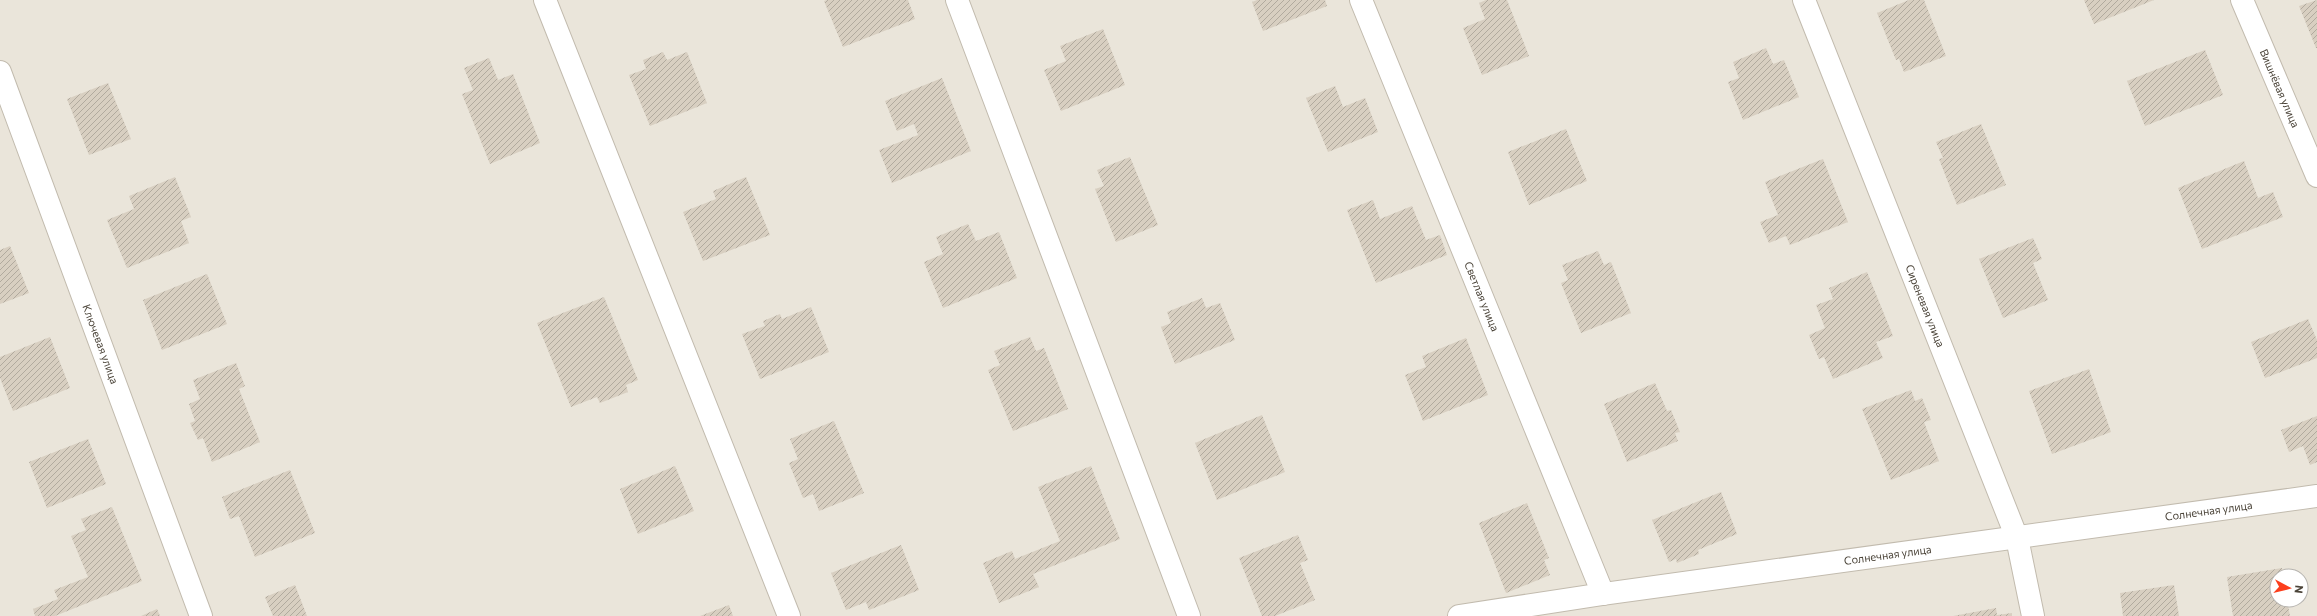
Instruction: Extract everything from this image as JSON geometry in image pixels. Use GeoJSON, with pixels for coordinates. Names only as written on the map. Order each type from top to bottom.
{"type":"FeatureCollection","features":[{"type":"Feature","properties":{"kind":"street"},"geometry":{"type":"LineString","coordinates":[[545,0],[789,616]]}},
{"type":"Feature","properties":{"kind":"street"},"geometry":{"type":"LineString","coordinates":[[957,0],[1189,616]]}},
{"type":"Feature","properties":{"kind":"street","name":"Светлая улица"},"geometry":{"type":"LineString","coordinates":[[1361,0],[1603,594]]}},
{"type":"Feature","properties":{"kind":"street","name":"Сиреневая улица"},"geometry":{"type":"LineString","coordinates":[[1804,0],[2017,538],[2033,616]]}},
{"type":"Feature","properties":{"kind":"street","name":"Вишнёвая улица"},"geometry":{"type":"LineString","coordinates":[[2242,0],[2317,176]]}},
{"type":"Feature","properties":{"kind":"street","name":"Ключевая улица"},"geometry":{"type":"LineString","coordinates":[[0,72],[201,616]]}},
{"type":"Feature","properties":{"kind":"street","name":"Солнечная улица"},"geometry":{"type":"LineString","coordinates":[[1459,616],[1603,594],[2317,496]]}},
{"type":"Feature","properties":{"kind":"shaded area"},"geometry":{"type":"Polygon","coordinates":[[[0,0],[2317,0],[2317,616],[0,616],[0,0]]]}},
{"type":"Feature","properties":{"kind":"building"},"geometry":{"type":"Polygon","coordinates":[[[908,0],[915,19],[843,47],[824,1],[908,0]]]}},
{"type":"Feature","properties":{"kind":"building"},"geometry":{"type":"Polygon","coordinates":[[[1257,0],[1325,0],[1327,6],[1263,31],[1252,2],[1257,0]]]}},
{"type":"Feature","properties":{"kind":"building"},"geometry":{"type":"Polygon","coordinates":[[[1486,0],[1507,0],[1529,56],[1482,75],[1463,28],[1485,19],[1479,3],[1486,0]]]}},
{"type":"Feature","properties":{"kind":"building"},"geometry":{"type":"Polygon","coordinates":[[[1909,0],[1924,0],[1946,56],[1904,72],[1899,59],[1896,60],[1877,13],[1909,0]]]}},
{"type":"Feature","properties":{"kind":"building"},"geometry":{"type":"Polygon","coordinates":[[[2084,0],[2154,0],[2094,24],[2084,0]]]}},
{"type":"Feature","properties":{"kind":"building"},"geometry":{"type":"Polygon","coordinates":[[[2317,0],[2317,48],[2316,48],[2299,6],[2317,0]]]}},
{"type":"Feature","properties":{"kind":"building"},"geometry":{"type":"Polygon","coordinates":[[[1103,29],[1125,85],[1061,111],[1044,70],[1066,61],[1060,46],[1103,29]]]}},
{"type":"Feature","properties":{"kind":"building"},"geometry":{"type":"Polygon","coordinates":[[[1766,48],[1773,64],[1784,60],[1799,97],[1743,120],[1728,82],[1739,78],[1733,62],[1766,48]]]}},
{"type":"Feature","properties":{"kind":"building"},"geometry":{"type":"Polygon","coordinates":[[[2205,50],[2223,95],[2145,126],[2127,81],[2205,50]]]}},
{"type":"Feature","properties":{"kind":"building"},"geometry":{"type":"Polygon","coordinates":[[[663,52],[667,60],[687,52],[707,103],[650,126],[629,75],[646,69],[643,60],[663,52]]]}},
{"type":"Feature","properties":{"kind":"building"},"geometry":{"type":"Polygon","coordinates":[[[489,58],[498,80],[513,74],[540,143],[490,164],[462,94],[473,90],[464,68],[489,58]]]}},
{"type":"Feature","properties":{"kind":"building"},"geometry":{"type":"Polygon","coordinates":[[[942,78],[971,151],[892,183],[879,150],[918,135],[914,124],[897,131],[885,101],[942,78]]]}},
{"type":"Feature","properties":{"kind":"building"},"geometry":{"type":"Polygon","coordinates":[[[108,83],[131,139],[89,155],[67,99],[108,83]]]}},
{"type":"Feature","properties":{"kind":"building"},"geometry":{"type":"Polygon","coordinates":[[[1335,86],[1343,107],[1365,98],[1378,132],[1328,152],[1306,98],[1335,86]]]}},
{"type":"Feature","properties":{"kind":"building"},"geometry":{"type":"Polygon","coordinates":[[[1981,124],[2006,185],[1957,205],[1939,159],[1943,158],[1936,142],[1981,124]]]}},
{"type":"Feature","properties":{"kind":"building"},"geometry":{"type":"Polygon","coordinates":[[[1566,129],[1587,181],[1529,205],[1508,152],[1566,129]]]}},
{"type":"Feature","properties":{"kind":"building"},"geometry":{"type":"Polygon","coordinates":[[[1130,157],[1158,225],[1116,242],[1095,189],[1104,186],[1097,170],[1130,157]]]}},
{"type":"Feature","properties":{"kind":"building"},"geometry":{"type":"Polygon","coordinates":[[[1823,159],[1848,222],[1790,245],[1786,236],[1769,243],[1760,222],[1778,215],[1765,182],[1823,159]]]}},
{"type":"Feature","properties":{"kind":"building"},"geometry":{"type":"Polygon","coordinates":[[[2244,161],[2258,198],[2273,192],[2283,217],[2202,249],[2178,188],[2244,161]]]}},
{"type":"Feature","properties":{"kind":"building"},"geometry":{"type":"Polygon","coordinates":[[[175,177],[191,217],[181,221],[189,243],[127,268],[107,220],[134,209],[129,196],[175,177]]]}},
{"type":"Feature","properties":{"kind":"building"},"geometry":{"type":"Polygon","coordinates":[[[746,177],[770,235],[703,261],[683,212],[716,199],[713,191],[746,177]]]}},
{"type":"Feature","properties":{"kind":"building"},"geometry":{"type":"Polygon","coordinates":[[[1373,200],[1380,219],[1412,206],[1426,240],[1440,235],[1447,255],[1376,283],[1347,210],[1373,200]]]}},
{"type":"Feature","properties":{"kind":"building"},"geometry":{"type":"Polygon","coordinates":[[[968,224],[976,241],[999,232],[1017,278],[943,308],[924,262],[943,254],[936,237],[968,224]]]}},
{"type":"Feature","properties":{"kind":"building"},"geometry":{"type":"Polygon","coordinates":[[[2033,238],[2042,259],[2033,263],[2048,300],[2003,318],[1979,259],[2033,238]]]}},
{"type":"Feature","properties":{"kind":"building"},"geometry":{"type":"Polygon","coordinates":[[[10,246],[29,293],[0,304],[0,250],[10,246]]]}},
{"type":"Feature","properties":{"kind":"building"},"geometry":{"type":"Polygon","coordinates":[[[1598,251],[1604,265],[1611,262],[1631,313],[1581,333],[1561,283],[1568,280],[1562,265],[1598,251]]]}},
{"type":"Feature","properties":{"kind":"building"},"geometry":{"type":"Polygon","coordinates":[[[1867,272],[1893,336],[1876,342],[1883,358],[1833,379],[1824,357],[1819,359],[1809,335],[1825,328],[1816,305],[1833,299],[1829,288],[1867,272]]]}},
{"type":"Feature","properties":{"kind":"building"},"geometry":{"type":"Polygon","coordinates":[[[207,274],[227,324],[162,350],[143,300],[207,274]]]}},
{"type":"Feature","properties":{"kind":"building"},"geometry":{"type":"Polygon","coordinates":[[[604,297],[638,380],[626,385],[628,392],[600,403],[597,397],[571,407],[537,323],[604,297]]]}},
{"type":"Feature","properties":{"kind":"building"},"geometry":{"type":"Polygon","coordinates":[[[1202,298],[1206,308],[1220,303],[1235,340],[1175,364],[1161,327],[1171,323],[1167,312],[1202,298]]]}},
{"type":"Feature","properties":{"kind":"building"},"geometry":{"type":"Polygon","coordinates":[[[811,307],[829,352],[760,379],[742,334],[765,326],[763,321],[780,314],[782,319],[811,307]]]}},
{"type":"Feature","properties":{"kind":"building"},"geometry":{"type":"Polygon","coordinates":[[[2308,319],[2317,340],[2317,358],[2265,378],[2251,342],[2308,319]]]}},
{"type":"Feature","properties":{"kind":"building"},"geometry":{"type":"Polygon","coordinates":[[[50,337],[70,388],[13,411],[0,378],[0,357],[50,337]]]}},
{"type":"Feature","properties":{"kind":"building"},"geometry":{"type":"Polygon","coordinates":[[[1030,337],[1036,351],[1044,348],[1068,409],[1013,431],[988,370],[1000,365],[994,351],[1030,337]]]}},
{"type":"Feature","properties":{"kind":"building"},"geometry":{"type":"Polygon","coordinates":[[[1466,338],[1488,395],[1423,421],[1405,375],[1426,367],[1422,356],[1466,338]]]}},
{"type":"Feature","properties":{"kind":"building"},"geometry":{"type":"Polygon","coordinates":[[[236,363],[245,386],[239,389],[260,442],[212,462],[203,438],[198,440],[190,423],[195,421],[189,404],[200,399],[193,380],[236,363]]]}},
{"type":"Feature","properties":{"kind":"building"},"geometry":{"type":"Polygon","coordinates":[[[2089,369],[2111,432],[2052,454],[2029,391],[2089,369]]]}},
{"type":"Feature","properties":{"kind":"building"},"geometry":{"type":"Polygon","coordinates":[[[1655,383],[1667,411],[1671,410],[1680,432],[1675,433],[1678,441],[1627,462],[1604,404],[1655,383]]]}},
{"type":"Feature","properties":{"kind":"building"},"geometry":{"type":"Polygon","coordinates":[[[1911,390],[1915,401],[1922,398],[1931,420],[1924,422],[1939,461],[1891,480],[1862,409],[1911,390]]]}},
{"type":"Feature","properties":{"kind":"building"},"geometry":{"type":"Polygon","coordinates":[[[1262,415],[1285,472],[1217,500],[1195,443],[1262,415]]]}},
{"type":"Feature","properties":{"kind":"building"},"geometry":{"type":"Polygon","coordinates":[[[2317,416],[2317,462],[2310,465],[2303,446],[2289,452],[2281,430],[2317,416]]]}},
{"type":"Feature","properties":{"kind":"building"},"geometry":{"type":"Polygon","coordinates":[[[834,421],[864,493],[819,511],[813,494],[803,498],[789,463],[798,459],[790,439],[834,421]]]}},
{"type":"Feature","properties":{"kind":"building"},"geometry":{"type":"Polygon","coordinates":[[[88,439],[106,484],[47,508],[29,462],[88,439]]]}},
{"type":"Feature","properties":{"kind":"building"},"geometry":{"type":"Polygon","coordinates":[[[675,466],[694,511],[638,534],[620,489],[675,466]]]}},
{"type":"Feature","properties":{"kind":"building"},"geometry":{"type":"Polygon","coordinates":[[[1091,466],[1120,539],[1033,574],[1039,587],[999,603],[983,563],[1012,551],[1015,559],[1060,541],[1038,487],[1091,466]]]}},
{"type":"Feature","properties":{"kind":"building"},"geometry":{"type":"Polygon","coordinates":[[[290,470],[315,533],[255,557],[239,516],[230,519],[222,497],[290,470]]]}},
{"type":"Feature","properties":{"kind":"building"},"geometry":{"type":"Polygon","coordinates":[[[1721,492],[1737,534],[1698,550],[1699,554],[1677,563],[1676,559],[1669,562],[1652,520],[1721,492]]]}},
{"type":"Feature","properties":{"kind":"building"},"geometry":{"type":"Polygon","coordinates":[[[1527,503],[1549,558],[1544,560],[1550,575],[1506,593],[1479,523],[1527,503]]]}},
{"type":"Feature","properties":{"kind":"building"},"geometry":{"type":"Polygon","coordinates":[[[112,507],[142,581],[55,616],[35,616],[33,609],[58,599],[54,590],[88,577],[71,536],[86,530],[81,519],[112,507]]]}},
{"type":"Feature","properties":{"kind":"building"},"geometry":{"type":"Polygon","coordinates":[[[1298,535],[1308,560],[1300,563],[1315,600],[1275,616],[1262,616],[1239,558],[1298,535]]]}},
{"type":"Feature","properties":{"kind":"building"},"geometry":{"type":"Polygon","coordinates":[[[901,545],[919,590],[869,610],[866,602],[846,610],[831,573],[901,545]]]}},
{"type":"Feature","properties":{"kind":"building"},"geometry":{"type":"Polygon","coordinates":[[[2269,570],[2269,608],[2288,608],[2290,616],[2233,616],[2227,577],[2269,570]]]}},
{"type":"Feature","properties":{"kind":"building"},"geometry":{"type":"Polygon","coordinates":[[[295,585],[307,616],[273,616],[265,597],[295,585]]]}},
{"type":"Feature","properties":{"kind":"building"},"geometry":{"type":"Polygon","coordinates":[[[2174,585],[2179,616],[2123,616],[2120,593],[2174,585]]]}},
{"type":"Feature","properties":{"kind":"building"},"geometry":{"type":"Polygon","coordinates":[[[729,605],[733,616],[700,616],[729,605]]]}},
{"type":"Feature","properties":{"kind":"building"},"geometry":{"type":"Polygon","coordinates":[[[1996,608],[1997,615],[2012,613],[2012,616],[1953,616],[1996,608]]]}},
{"type":"Feature","properties":{"kind":"building"},"geometry":{"type":"Polygon","coordinates":[[[157,609],[160,616],[141,616],[157,609]]]}}]}
